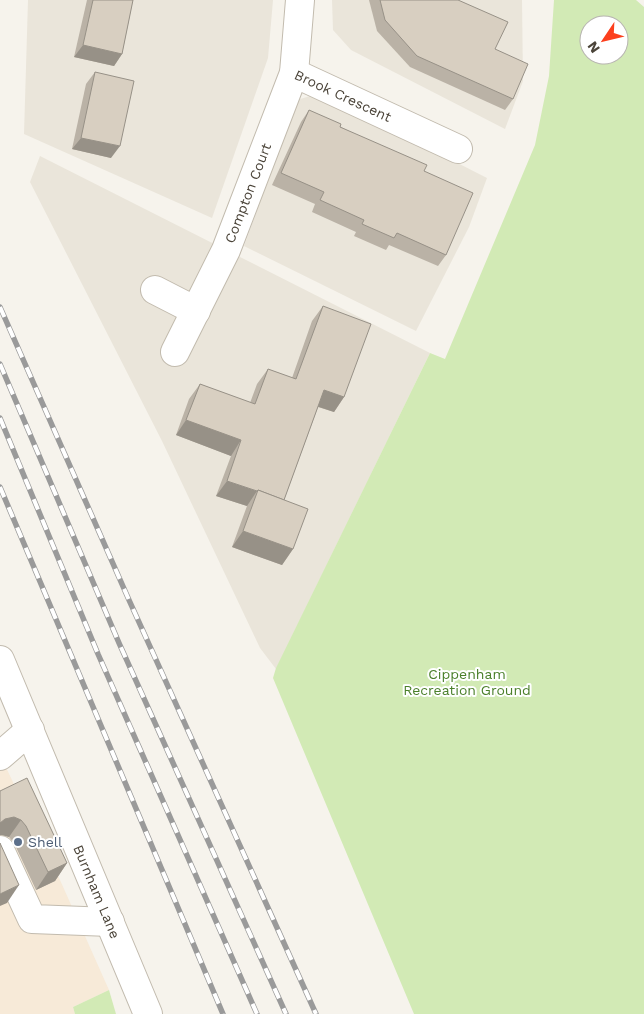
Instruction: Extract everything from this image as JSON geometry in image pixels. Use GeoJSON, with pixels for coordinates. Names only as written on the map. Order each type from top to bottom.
{"type":"FeatureCollection","features":[{"type":"Feature","properties":{"kind":"street","name":"Brook Crescent"},"geometry":{"type":"LineString","coordinates":[[300,0],[294,74],[458,149]]}},
{"type":"Feature","properties":{"kind":"street","name":"Compton Court"},"geometry":{"type":"LineString","coordinates":[[175,352],[226,250],[294,74]]}},
{"type":"Feature","properties":{"kind":"street"},"geometry":{"type":"LineString","coordinates":[[155,290],[196,311]]}},
{"type":"Feature","properties":{"kind":"street","name":"Burnham Lane"},"geometry":{"type":"LineString","coordinates":[[0,660],[148,1014]]}},
{"type":"Feature","properties":{"kind":"street"},"geometry":{"type":"LineString","coordinates":[[0,756],[30,730]]}},
{"type":"Feature","properties":{"kind":"street"},"geometry":{"type":"LineString","coordinates":[[0,850],[32,919],[110,922]]}},
{"type":"Feature","properties":{"kind":"shaded area"},"geometry":{"type":"Polygon","coordinates":[[[28,0],[273,0],[268,58],[212,218],[24,134],[28,0]]]}},
{"type":"Feature","properties":{"kind":"shaded area"},"geometry":{"type":"Polygon","coordinates":[[[332,0],[522,0],[523,81],[505,129],[351,50],[333,30],[332,0]]]}},
{"type":"Feature","properties":{"kind":"shaded area"},"geometry":{"type":"Polygon","coordinates":[[[320,93],[487,178],[469,227],[416,331],[244,246],[297,100],[320,93]]]}},
{"type":"Feature","properties":{"kind":"shaded area"},"geometry":{"type":"Polygon","coordinates":[[[40,156],[430,353],[276,669],[260,648],[162,441],[30,182],[40,156]]]}},
{"type":"Feature","properties":{"kind":"shaded area"},"geometry":{"type":"Polygon","coordinates":[[[0,755],[60,880],[109,990],[73,1007],[75,1014],[0,1014],[0,755]]]}},
{"type":"Feature","properties":{"kind":"green space","name":"Cippenham Recreation Ground"},"geometry":{"type":"Polygon","coordinates":[[[554,0],[636,0],[644,7],[644,1014],[414,1014],[273,678],[276,668],[430,353],[445,359],[535,145],[549,76],[554,0]]]}},
{"type":"Feature","properties":{"kind":"green space"},"geometry":{"type":"Polygon","coordinates":[[[109,990],[116,1014],[75,1014],[73,1007],[109,990]]]}},
{"type":"Feature","properties":{"kind":"building"},"geometry":{"type":"Polygon","coordinates":[[[93,0],[133,0],[122,54],[83,45],[93,0]]]}},
{"type":"Feature","properties":{"kind":"building"},"geometry":{"type":"Polygon","coordinates":[[[380,0],[458,0],[508,22],[495,49],[528,64],[513,99],[417,56],[385,20],[380,0]]]}},
{"type":"Feature","properties":{"kind":"building"},"geometry":{"type":"Polygon","coordinates":[[[95,72],[134,81],[120,146],[81,138],[95,72]]]}},
{"type":"Feature","properties":{"kind":"building"},"geometry":{"type":"Polygon","coordinates":[[[309,110],[341,124],[340,127],[427,165],[424,171],[473,193],[446,255],[397,233],[394,238],[362,224],[364,220],[320,200],[324,192],[281,173],[309,110]]]}},
{"type":"Feature","properties":{"kind":"building"},"geometry":{"type":"Polygon","coordinates":[[[323,306],[371,324],[344,397],[324,390],[284,500],[227,481],[241,440],[186,420],[200,384],[255,404],[268,369],[296,379],[323,306]]]}},
{"type":"Feature","properties":{"kind":"building"},"geometry":{"type":"Polygon","coordinates":[[[258,490],[308,509],[293,549],[243,531],[258,490]]]}},
{"type":"Feature","properties":{"kind":"building"},"geometry":{"type":"Polygon","coordinates":[[[27,778],[67,863],[48,872],[26,826],[21,820],[14,817],[5,819],[0,823],[0,791],[27,778]]]}},
{"type":"Feature","properties":{"kind":"building"},"geometry":{"type":"Polygon","coordinates":[[[0,843],[19,885],[0,894],[0,843]]]}},
{"type":"Feature","properties":{"kind":"railway"},"geometry":{"type":"LineString","coordinates":[[0,307],[129,600],[316,1014]]}},
{"type":"Feature","properties":{"kind":"railway"},"geometry":{"type":"LineString","coordinates":[[0,364],[119,643],[286,1014]]}},
{"type":"Feature","properties":{"kind":"railway"},"geometry":{"type":"LineString","coordinates":[[0,418],[98,654],[257,1014]]}},
{"type":"Feature","properties":{"kind":"railway"},"geometry":{"type":"LineString","coordinates":[[0,487],[223,1014]]}},
{"type":"Feature","properties":{"kind":"place","name":"Shell"},"geometry":{"type":"Point","coordinates":[18,842]}}]}
